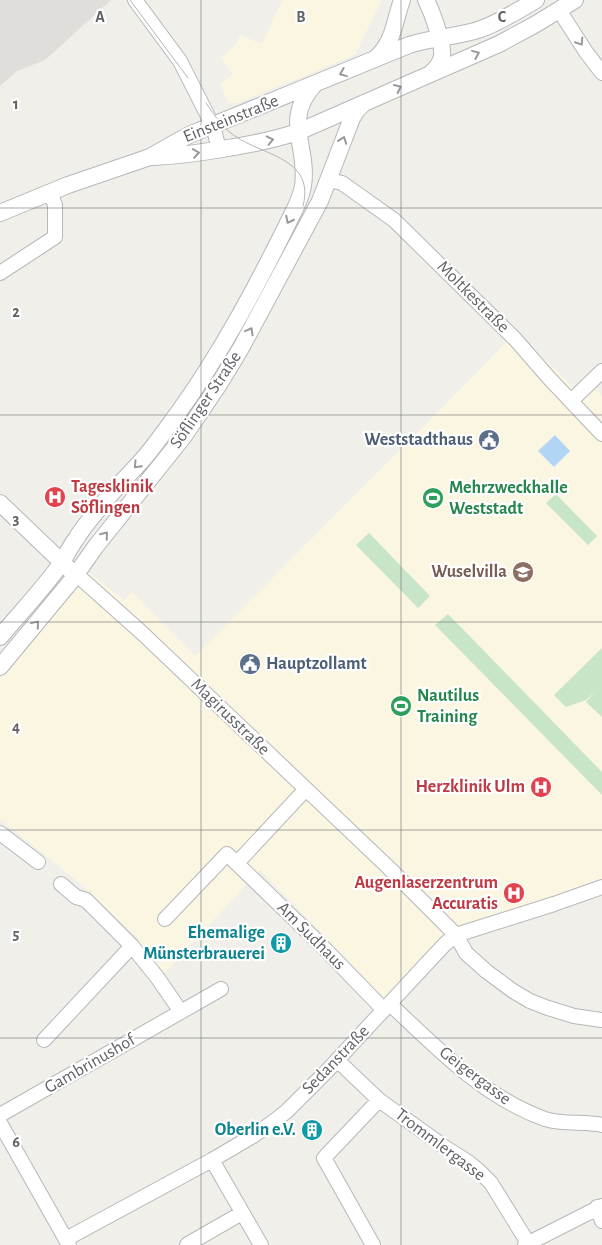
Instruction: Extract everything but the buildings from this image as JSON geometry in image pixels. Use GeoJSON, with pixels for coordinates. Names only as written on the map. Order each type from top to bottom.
{"type":"FeatureCollection","features":[{"type":"Feature","properties":{"kind":"street"},"geometry":{"type":"LineString","coordinates":[[135,0],[180,61],[213,126],[219,149]]}},
{"type":"Feature","properties":{"kind":"street"},"geometry":{"type":"LineString","coordinates":[[371,62],[389,43],[402,0]]}},
{"type":"Feature","properties":{"kind":"street"},"geometry":{"type":"LineString","coordinates":[[426,0],[442,49],[441,59],[431,73]]}},
{"type":"Feature","properties":{"kind":"street","name":"Einsteinstraße"},"geometry":{"type":"LineString","coordinates":[[0,213],[50,192],[150,158],[189,135],[409,45],[482,29],[536,0]]}},
{"type":"Feature","properties":{"kind":"street","name":"Einsteinstraße"},"geometry":{"type":"LineString","coordinates":[[150,158],[190,154],[265,142],[298,132],[490,48],[513,37],[575,0]]}},
{"type":"Feature","properties":{"kind":"street"},"geometry":{"type":"LineString","coordinates":[[559,10],[602,73]]}},
{"type":"Feature","properties":{"kind":"street","name":"Söflinger Straße"},"geometry":{"type":"LineString","coordinates":[[0,637],[62,563],[76,538],[107,498],[168,427],[215,357],[293,212],[303,186],[303,163],[298,132],[298,117],[307,93],[314,85]]}},
{"type":"Feature","properties":{"kind":"street","name":"Söflinger Straße"},"geometry":{"type":"LineString","coordinates":[[0,667],[76,574],[96,546],[184,436],[218,386],[238,354],[309,224],[329,180],[352,118],[364,103]]}},
{"type":"Feature","properties":{"kind":"street"},"geometry":{"type":"LineString","coordinates":[[303,163],[308,172],[313,176],[329,180]]}},
{"type":"Feature","properties":{"kind":"street","name":"Moltkestraße"},"geometry":{"type":"LineString","coordinates":[[329,180],[342,183],[394,220],[515,339],[602,434]]}},
{"type":"Feature","properties":{"kind":"street"},"geometry":{"type":"LineString","coordinates":[[0,273],[55,237],[55,205],[50,192]]}},
{"type":"Feature","properties":{"kind":"street"},"geometry":{"type":"LineString","coordinates":[[571,401],[602,371]]}},
{"type":"Feature","properties":{"kind":"street","name":"Magirusstraße"},"geometry":{"type":"LineString","coordinates":[[0,503],[62,563],[142,632],[384,863],[456,935],[466,953],[486,971],[530,1001],[574,1016],[602,1020]]}},
{"type":"Feature","properties":{"kind":"street"},"geometry":{"type":"LineString","coordinates":[[165,919],[228,854],[237,862],[306,789]]}},
{"type":"Feature","properties":{"kind":"street"},"geometry":{"type":"LineString","coordinates":[[0,833],[38,862]]}},
{"type":"Feature","properties":{"kind":"street","name":"Am Sudhaus"},"geometry":{"type":"LineString","coordinates":[[237,862],[387,1007]]}},
{"type":"Feature","properties":{"kind":"street"},"geometry":{"type":"LineString","coordinates":[[62,884],[76,898],[86,900],[132,946],[157,977],[181,1012]]}},
{"type":"Feature","properties":{"kind":"street","name":"Sedanstraße"},"geometry":{"type":"LineString","coordinates":[[68,1242],[253,1136],[287,1111],[456,935],[602,887]]}},
{"type":"Feature","properties":{"kind":"street"},"geometry":{"type":"LineString","coordinates":[[44,1040],[132,946]]}},
{"type":"Feature","properties":{"kind":"street","name":"Gambrinushof"},"geometry":{"type":"LineString","coordinates":[[0,1115],[222,989]]}},
{"type":"Feature","properties":{"kind":"street","name":"Geigergasse"},"geometry":{"type":"LineString","coordinates":[[387,1007],[462,1071],[495,1095],[520,1109],[548,1120],[602,1125]]}},
{"type":"Feature","properties":{"kind":"street","name":"Trommlergasse"},"geometry":{"type":"LineString","coordinates":[[338,1060],[380,1100],[468,1162],[485,1177],[491,1183],[526,1244]]}},
{"type":"Feature","properties":{"kind":"street"},"geometry":{"type":"LineString","coordinates":[[373,1245],[324,1158],[380,1100]]}},
{"type":"Feature","properties":{"kind":"street"},"geometry":{"type":"LineString","coordinates":[[0,1123],[68,1242]]}},
{"type":"Feature","properties":{"kind":"street"},"geometry":{"type":"LineString","coordinates":[[212,1160],[261,1245]]}},
{"type":"Feature","properties":{"kind":"street"},"geometry":{"type":"LineString","coordinates":[[526,1244],[600,1211]]}},
{"type":"Feature","properties":{"kind":"street"},"geometry":{"type":"LineString","coordinates":[[187,1245],[242,1214]]}},
{"type":"Feature","properties":{"kind":"shaded area"},"geometry":{"type":"Polygon","coordinates":[[[0,0],[111,0],[45,60],[17,71],[0,86],[0,0]]]}},
{"type":"Feature","properties":{"kind":"shaded area"},"geometry":{"type":"Polygon","coordinates":[[[282,0],[382,0],[355,55],[238,103],[228,103],[220,84],[233,74],[221,58],[236,44],[240,35],[262,44],[282,0]]]}},
{"type":"Feature","properties":{"kind":"shaded area"},"geometry":{"type":"Polygon","coordinates":[[[517,332],[576,390],[597,391],[602,396],[602,885],[456,935],[390,1004],[260,870],[164,974],[135,946],[139,939],[81,884],[0,819],[0,677],[88,572],[124,600],[132,592],[195,656],[517,332]]]}},
{"type":"Feature","properties":{"kind":"green space"},"geometry":{"type":"Polygon","coordinates":[[[556,494],[597,536],[588,545],[546,503],[556,494]]]}},
{"type":"Feature","properties":{"kind":"green space"},"geometry":{"type":"Polygon","coordinates":[[[369,533],[430,596],[418,608],[356,545],[369,533]]]}},
{"type":"Feature","properties":{"kind":"green space"},"geometry":{"type":"Polygon","coordinates":[[[448,614],[602,772],[602,795],[435,625],[448,614]]]}},
{"type":"Feature","properties":{"kind":"green space"},"geometry":{"type":"Polygon","coordinates":[[[602,648],[602,717],[586,702],[595,692],[586,700],[566,707],[554,695],[602,648]]]}},
{"type":"Feature","properties":{"kind":"water"},"geometry":{"type":"Polygon","coordinates":[[[555,435],[570,451],[554,467],[538,451],[555,435]]]}},
{"type":"Feature","properties":{"kind":"tram line"},"geometry":{"type":"LineString","coordinates":[[130,0],[188,78]]}},
{"type":"Feature","properties":{"kind":"tram line"},"geometry":{"type":"LineString","coordinates":[[206,103],[220,122],[233,135],[274,155],[295,169],[302,178],[305,191],[303,206]]}},
{"type":"Feature","properties":{"kind":"place","name":"Weststadthaus"},"geometry":{"type":"Point","coordinates":[489,440]}},
{"type":"Feature","properties":{"kind":"place","name":"Tagesklinik Söflingen"},"geometry":{"type":"Point","coordinates":[55,497]}},
{"type":"Feature","properties":{"kind":"place","name":"Mehrzweckhalle Weststadt"},"geometry":{"type":"Point","coordinates":[433,498]}},
{"type":"Feature","properties":{"kind":"place","name":"Wuselvilla"},"geometry":{"type":"Point","coordinates":[523,572]}},
{"type":"Feature","properties":{"kind":"place","name":"Hauptzollamt"},"geometry":{"type":"Point","coordinates":[250,664]}},
{"type":"Feature","properties":{"kind":"place","name":"Nautilus Training"},"geometry":{"type":"Point","coordinates":[401,706]}},
{"type":"Feature","properties":{"kind":"place","name":"Herzklinik Ulm"},"geometry":{"type":"Point","coordinates":[541,787]}},
{"type":"Feature","properties":{"kind":"place","name":"Augenlaserzentrum Accuratis"},"geometry":{"type":"Point","coordinates":[514,893]}},
{"type":"Feature","properties":{"kind":"place","name":"Ehemalige Münsterbrauerei"},"geometry":{"type":"Point","coordinates":[281,943]}},
{"type":"Feature","properties":{"kind":"place","name":"Oberlin e.V."},"geometry":{"type":"Point","coordinates":[312,1130]}}]}
